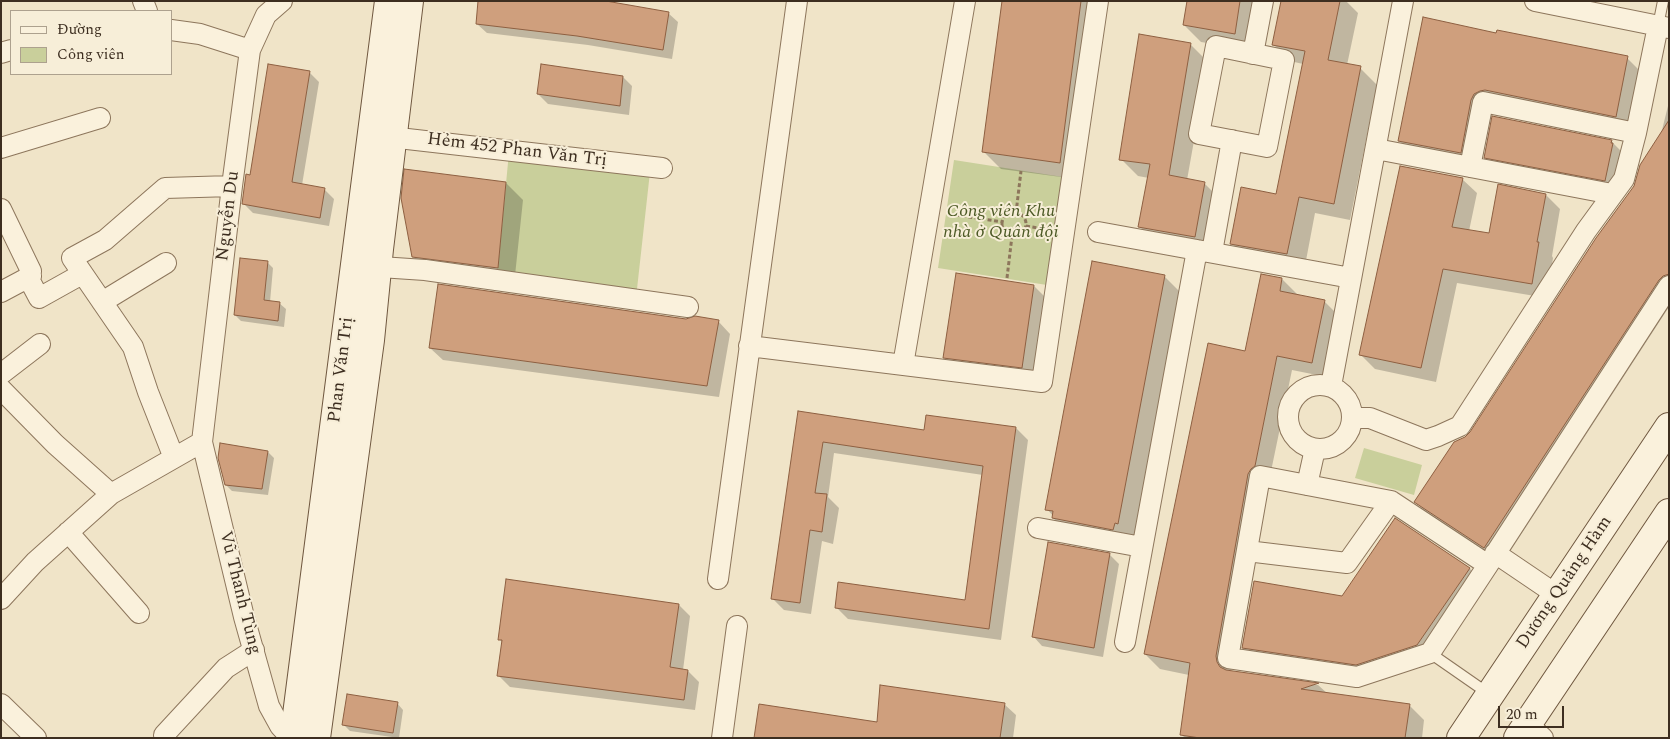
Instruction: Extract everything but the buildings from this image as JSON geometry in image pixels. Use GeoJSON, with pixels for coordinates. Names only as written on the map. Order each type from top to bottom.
{"type":"FeatureCollection","features":[{"type":"Feature","properties":{"kind":"main road","name":"Phan Văn Trị"},"geometry":{"type":"LineString","coordinates":[[292,738],[366,266],[382,136],[389,1]]}},
{"type":"Feature","properties":{"kind":"main road","name":"Phan Văn Trị"},"geometry":{"type":"LineString","coordinates":[[382,136],[409,1]]}},
{"type":"Feature","properties":{"kind":"main road","name":"Phan Văn Trị"},"geometry":{"type":"LineString","coordinates":[[316,738],[370,340],[366,266]]}},
{"type":"Feature","properties":{"kind":"main road","name":"Dương Quảng Hàm"},"geometry":{"type":"LineString","coordinates":[[1461,738],[1669,427]]}},
{"type":"Feature","properties":{"kind":"main road"},"geometry":{"type":"LineString","coordinates":[[1530,733],[1669,513]]}},
{"type":"Feature","properties":{"kind":"street","name":"Nguyễn Du"},"geometry":{"type":"LineString","coordinates":[[202,442],[250,50],[266,14],[282,1]]}},
{"type":"Feature","properties":{"kind":"street"},"geometry":{"type":"LineString","coordinates":[[718,579],[797,1]]}},
{"type":"Feature","properties":{"kind":"street"},"geometry":{"type":"LineString","coordinates":[[903,365],[965,1]]}},
{"type":"Feature","properties":{"kind":"street"},"geometry":{"type":"LineString","coordinates":[[749,346],[1042,382],[1098,1]]}},
{"type":"Feature","properties":{"kind":"street"},"geometry":{"type":"LineString","coordinates":[[1253,54],[1263,1]]}},
{"type":"Feature","properties":{"kind":"street"},"geometry":{"type":"LineString","coordinates":[[1331,386],[1403,1]]}},
{"type":"Feature","properties":{"kind":"street"},"geometry":{"type":"LineString","coordinates":[[1353,418],[1370,418],[1426,440],[1460,426],[1543,295],[1624,179],[1663,27],[1535,1]]}},
{"type":"Feature","properties":{"kind":"street"},"geometry":{"type":"LineString","coordinates":[[172,30],[200,34],[250,50]]}},
{"type":"Feature","properties":{"kind":"street"},"geometry":{"type":"LineString","coordinates":[[1216,46],[1253,54],[1284,60],[1268,147],[1199,134],[1216,46]]}},
{"type":"Feature","properties":{"kind":"street"},"geometry":{"type":"LineString","coordinates":[[1470,167],[1483,102],[1636,133]]}},
{"type":"Feature","properties":{"kind":"street"},"geometry":{"type":"LineString","coordinates":[[1,148],[100,118]]}},
{"type":"Feature","properties":{"kind":"street","name":"Hẻm 452 Phan Văn Trị"},"geometry":{"type":"LineString","coordinates":[[382,136],[662,168]]}},
{"type":"Feature","properties":{"kind":"street"},"geometry":{"type":"LineString","coordinates":[[1125,642],[1142,547],[1205,251],[1232,140]]}},
{"type":"Feature","properties":{"kind":"street"},"geometry":{"type":"LineString","coordinates":[[1376,149],[1612,194]]}},
{"type":"Feature","properties":{"kind":"street"},"geometry":{"type":"LineString","coordinates":[[1,209],[9,246],[31,272],[30,281],[39,298],[166,188],[232,186]]}},
{"type":"Feature","properties":{"kind":"street"},"geometry":{"type":"LineString","coordinates":[[1098,232],[1351,278]]}},
{"type":"Feature","properties":{"kind":"street"},"geometry":{"type":"LineString","coordinates":[[102,302],[166,263]]}},
{"type":"Feature","properties":{"kind":"street"},"geometry":{"type":"LineString","coordinates":[[77,266],[134,347],[148,392],[174,458]]}},
{"type":"Feature","properties":{"kind":"street"},"geometry":{"type":"LineString","coordinates":[[366,266],[425,270],[688,307]]}},
{"type":"Feature","properties":{"kind":"street"},"geometry":{"type":"LineString","coordinates":[[1,292],[31,276]]}},
{"type":"Feature","properties":{"kind":"street"},"geometry":{"type":"LineString","coordinates":[[1557,594],[1492,559],[1391,501],[1260,476],[1228,658],[1357,677],[1430,654],[1492,559],[1669,286]]}},
{"type":"Feature","properties":{"kind":"street"},"geometry":{"type":"LineString","coordinates":[[1,374],[40,344]]}},
{"type":"Feature","properties":{"kind":"street"},"geometry":{"type":"LineString","coordinates":[[1320,384],[1331,386],[1347,398],[1352,408],[1353,418],[1351,429],[1345,439],[1337,446],[1315,449],[1305,446],[1296,439],[1290,429],[1288,418],[1289,408],[1294,398],[1305,388],[1320,384]]}},
{"type":"Feature","properties":{"kind":"street"},"geometry":{"type":"LineString","coordinates":[[1,389],[54,444],[111,494]]}},
{"type":"Feature","properties":{"kind":"street"},"geometry":{"type":"LineString","coordinates":[[1,599],[35,562],[111,494],[202,442]]}},
{"type":"Feature","properties":{"kind":"street","name":"Vũ Thanh Tùng"},"geometry":{"type":"LineString","coordinates":[[202,442],[269,706],[280,726],[292,738]]}},
{"type":"Feature","properties":{"kind":"street"},"geometry":{"type":"LineString","coordinates":[[1307,485],[1315,449]]}},
{"type":"Feature","properties":{"kind":"street"},"geometry":{"type":"LineString","coordinates":[[1247,550],[1347,564],[1391,501]]}},
{"type":"Feature","properties":{"kind":"street"},"geometry":{"type":"LineString","coordinates":[[1038,528],[1142,547]]}},
{"type":"Feature","properties":{"kind":"street"},"geometry":{"type":"LineString","coordinates":[[68,532],[139,613]]}},
{"type":"Feature","properties":{"kind":"street"},"geometry":{"type":"LineString","coordinates":[[722,738],[737,626]]}},
{"type":"Feature","properties":{"kind":"street"},"geometry":{"type":"LineString","coordinates":[[164,735],[226,668],[254,650]]}},
{"type":"Feature","properties":{"kind":"street"},"geometry":{"type":"LineString","coordinates":[[1,704],[36,738]]}},
{"type":"Feature","properties":{"kind":"lane"},"geometry":{"type":"LineString","coordinates":[[1663,1],[1663,27]]}},
{"type":"Feature","properties":{"kind":"lane"},"geometry":{"type":"LineString","coordinates":[[1430,654],[1490,695]]}},
{"type":"Feature","properties":{"kind":"path"},"geometry":{"type":"LineString","coordinates":[[1016,213],[1021,171]]}},
{"type":"Feature","properties":{"kind":"path"},"geometry":{"type":"LineString","coordinates":[[929,211],[1003,222]]}},
{"type":"Feature","properties":{"kind":"path"},"geometry":{"type":"LineString","coordinates":[[1016,213],[1023,216],[1026,226],[1022,233],[1012,236],[1004,230],[1003,222],[1009,214],[1016,213]]}},
{"type":"Feature","properties":{"kind":"path"},"geometry":{"type":"LineString","coordinates":[[1007,278],[1012,236]]}},
{"type":"Feature","properties":{"kind":"green space"},"geometry":{"type":"Polygon","coordinates":[[[510,142],[651,163],[636,298],[497,277],[510,142]]]}},
{"type":"Feature","properties":{"kind":"green space","name":"Công viên Khu nhà ở Quân đội"},"geometry":{"type":"Polygon","coordinates":[[[954,160],[1063,177],[1047,285],[938,268],[954,160]]]}},
{"type":"Feature","properties":{"kind":"green space"},"geometry":{"type":"Polygon","coordinates":[[[1364,448],[1422,465],[1414,495],[1355,478],[1364,448]]]}}]}
